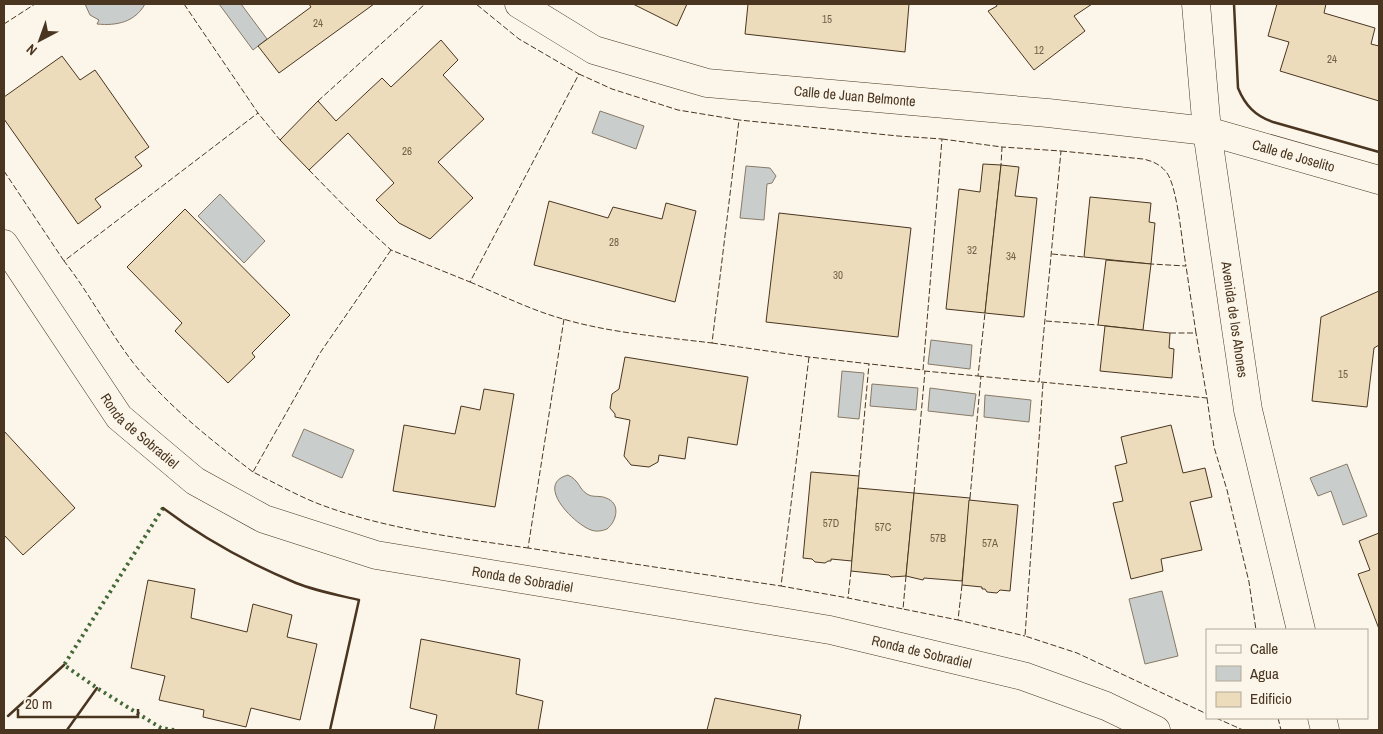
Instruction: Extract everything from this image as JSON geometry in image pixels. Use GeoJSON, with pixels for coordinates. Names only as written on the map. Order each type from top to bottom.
{"type":"FeatureCollection","features":[{"type":"Feature","properties":{"kind":"street","name":"Calle de Juan Belmonte"},"geometry":{"type":"LineString","coordinates":[[519,4],[594,50],[707,83],[1048,113],[1207,131]]}},
{"type":"Feature","properties":{"kind":"street","name":"Avenida de los Ahones"},"geometry":{"type":"LineString","coordinates":[[1196,4],[1207,131],[1248,410],[1301,629]]}},
{"type":"Feature","properties":{"kind":"street","name":"Calle de Joselito"},"geometry":{"type":"LineString","coordinates":[[1207,131],[1379,180]]}},
{"type":"Feature","properties":{"kind":"street","name":"Ronda de Sobradiel"},"geometry":{"type":"LineString","coordinates":[[4,244],[119,417],[195,481],[264,518],[376,555],[839,632],[1022,676],[1106,706],[1156,730]]}},
{"type":"Feature","properties":{"kind":"water"},"geometry":{"type":"Polygon","coordinates":[[[85,4],[145,4],[136,15],[125,22],[97,24],[99,20],[90,15],[85,4]]]}},
{"type":"Feature","properties":{"kind":"water"},"geometry":{"type":"Polygon","coordinates":[[[219,4],[241,4],[267,39],[253,50],[219,4]]]}},
{"type":"Feature","properties":{"kind":"water"},"geometry":{"type":"Polygon","coordinates":[[[600,111],[644,126],[636,149],[592,133],[600,111]]]}},
{"type":"Feature","properties":{"kind":"water"},"geometry":{"type":"Polygon","coordinates":[[[746,166],[770,168],[776,176],[772,183],[767,184],[764,220],[740,218],[746,166]]]}},
{"type":"Feature","properties":{"kind":"water"},"geometry":{"type":"Polygon","coordinates":[[[220,194],[265,241],[244,263],[198,216],[220,194]]]}},
{"type":"Feature","properties":{"kind":"water"},"geometry":{"type":"Polygon","coordinates":[[[931,340],[972,345],[970,369],[928,364],[931,340]]]}},
{"type":"Feature","properties":{"kind":"water"},"geometry":{"type":"Polygon","coordinates":[[[842,371],[864,373],[859,419],[838,417],[842,371]]]}},
{"type":"Feature","properties":{"kind":"water"},"geometry":{"type":"Polygon","coordinates":[[[872,384],[918,388],[916,410],[870,406],[872,384]]]}},
{"type":"Feature","properties":{"kind":"water"},"geometry":{"type":"Polygon","coordinates":[[[930,388],[976,394],[973,416],[928,411],[930,388]]]}},
{"type":"Feature","properties":{"kind":"water"},"geometry":{"type":"Polygon","coordinates":[[[985,395],[1031,400],[1029,422],[984,417],[985,395]]]}},
{"type":"Feature","properties":{"kind":"water"},"geometry":{"type":"Polygon","coordinates":[[[304,429],[354,450],[342,478],[292,456],[304,429]]]}},
{"type":"Feature","properties":{"kind":"water"},"geometry":{"type":"Polygon","coordinates":[[[1347,464],[1367,516],[1343,525],[1331,491],[1318,496],[1310,478],[1347,464]]]}},
{"type":"Feature","properties":{"kind":"water"},"geometry":{"type":"Polygon","coordinates":[[[568,475],[587,494],[604,497],[611,500],[614,504],[616,508],[615,517],[607,529],[601,531],[591,530],[575,520],[560,504],[555,487],[559,480],[568,475]]]}},
{"type":"Feature","properties":{"kind":"water"},"geometry":{"type":"Polygon","coordinates":[[[1162,591],[1178,656],[1145,664],[1129,599],[1162,591]]]}},
{"type":"Feature","properties":{"kind":"building"},"geometry":{"type":"Polygon","coordinates":[[[309,4],[374,4],[279,73],[258,46],[311,7],[309,4]]]}},
{"type":"Feature","properties":{"kind":"building"},"geometry":{"type":"Polygon","coordinates":[[[633,4],[687,4],[677,26],[633,4]]]}},
{"type":"Feature","properties":{"kind":"building"},"geometry":{"type":"Polygon","coordinates":[[[748,4],[909,4],[905,52],[745,34],[748,4]]]}},
{"type":"Feature","properties":{"kind":"building"},"geometry":{"type":"Polygon","coordinates":[[[996,4],[1092,4],[1074,16],[1085,31],[1034,70],[988,11],[997,6],[996,4]]]}},
{"type":"Feature","properties":{"kind":"building"},"geometry":{"type":"Polygon","coordinates":[[[1277,4],[1326,4],[1324,13],[1375,28],[1371,44],[1379,46],[1379,101],[1280,71],[1289,42],[1268,36],[1277,4]]]}},
{"type":"Feature","properties":{"kind":"building"},"geometry":{"type":"Polygon","coordinates":[[[441,40],[458,60],[443,75],[484,119],[438,162],[473,198],[430,239],[399,223],[376,200],[394,183],[348,133],[309,170],[280,140],[318,101],[336,121],[382,78],[391,87],[441,40]]]}},
{"type":"Feature","properties":{"kind":"building"},"geometry":{"type":"Polygon","coordinates":[[[62,56],[80,80],[95,70],[149,147],[135,157],[142,166],[95,199],[101,207],[78,224],[4,119],[4,97],[62,56]]]}},
{"type":"Feature","properties":{"kind":"building"},"geometry":{"type":"Polygon","coordinates":[[[983,164],[1001,165],[985,313],[946,309],[959,189],[980,192],[983,164]]]}},
{"type":"Feature","properties":{"kind":"building"},"geometry":{"type":"Polygon","coordinates":[[[1001,165],[1019,167],[1015,196],[1037,198],[1024,317],[985,313],[1001,165]]]}},
{"type":"Feature","properties":{"kind":"building"},"geometry":{"type":"Polygon","coordinates":[[[1090,197],[1151,203],[1149,222],[1155,223],[1151,264],[1084,257],[1090,197]]]}},
{"type":"Feature","properties":{"kind":"building"},"geometry":{"type":"Polygon","coordinates":[[[549,201],[608,218],[613,207],[662,219],[666,203],[696,211],[675,302],[534,265],[549,201]]]}},
{"type":"Feature","properties":{"kind":"building"},"geometry":{"type":"Polygon","coordinates":[[[185,209],[290,315],[252,353],[255,357],[228,383],[175,331],[182,323],[127,267],[185,209]]]}},
{"type":"Feature","properties":{"kind":"building"},"geometry":{"type":"Polygon","coordinates":[[[779,213],[911,228],[898,337],[766,322],[779,213]]]}},
{"type":"Feature","properties":{"kind":"building"},"geometry":{"type":"Polygon","coordinates":[[[1106,260],[1151,264],[1143,330],[1098,325],[1106,260]]]}},
{"type":"Feature","properties":{"kind":"building"},"geometry":{"type":"Polygon","coordinates":[[[1379,291],[1379,345],[1374,348],[1367,407],[1312,401],[1321,317],[1379,291]]]}},
{"type":"Feature","properties":{"kind":"building"},"geometry":{"type":"Polygon","coordinates":[[[1105,326],[1170,333],[1169,348],[1174,349],[1172,378],[1100,371],[1105,326]]]}},
{"type":"Feature","properties":{"kind":"building"},"geometry":{"type":"Polygon","coordinates":[[[625,357],[748,377],[737,445],[688,437],[685,459],[659,455],[658,462],[649,467],[631,465],[624,456],[630,420],[615,417],[610,408],[612,394],[619,389],[625,357]]]}},
{"type":"Feature","properties":{"kind":"building"},"geometry":{"type":"Polygon","coordinates":[[[484,389],[514,394],[495,507],[393,491],[404,425],[455,434],[461,406],[480,410],[484,389]]]}},
{"type":"Feature","properties":{"kind":"building"},"geometry":{"type":"Polygon","coordinates":[[[1171,425],[1183,473],[1205,468],[1212,497],[1190,502],[1202,550],[1161,559],[1163,571],[1131,579],[1113,503],[1123,501],[1115,466],[1127,463],[1121,437],[1171,425]]]}},
{"type":"Feature","properties":{"kind":"building"},"geometry":{"type":"Polygon","coordinates":[[[4,431],[75,508],[23,555],[4,535],[4,431]]]}},
{"type":"Feature","properties":{"kind":"building"},"geometry":{"type":"Polygon","coordinates":[[[811,472],[859,476],[852,561],[831,559],[831,561],[825,563],[803,558],[811,472]]]}},
{"type":"Feature","properties":{"kind":"building"},"geometry":{"type":"Polygon","coordinates":[[[858,488],[914,493],[906,576],[891,577],[889,575],[851,571],[858,488]]]}},
{"type":"Feature","properties":{"kind":"building"},"geometry":{"type":"Polygon","coordinates":[[[914,493],[970,498],[962,581],[924,578],[923,580],[906,576],[914,493]]]}},
{"type":"Feature","properties":{"kind":"building"},"geometry":{"type":"Polygon","coordinates":[[[969,500],[1018,505],[1010,591],[987,592],[982,587],[962,585],[969,500]]]}},
{"type":"Feature","properties":{"kind":"building"},"geometry":{"type":"Polygon","coordinates":[[[1379,533],[1379,629],[1358,574],[1370,570],[1359,541],[1379,533]]]}},
{"type":"Feature","properties":{"kind":"building"},"geometry":{"type":"Polygon","coordinates":[[[148,580],[195,589],[191,618],[247,632],[253,604],[292,615],[287,637],[317,644],[300,720],[251,708],[246,727],[203,717],[204,710],[159,700],[165,676],[131,668],[148,580]]]}},
{"type":"Feature","properties":{"kind":"building"},"geometry":{"type":"Polygon","coordinates":[[[421,639],[520,659],[516,694],[543,701],[538,730],[434,730],[437,715],[410,708],[421,639]]]}},
{"type":"Feature","properties":{"kind":"building"},"geometry":{"type":"Polygon","coordinates":[[[715,698],[801,715],[798,730],[707,730],[715,698]]]}},
{"type":"Feature","properties":{"kind":"hedge"},"geometry":{"type":"LineString","coordinates":[[163,508],[64,665],[161,728],[174,730]]}},
{"type":"Feature","properties":{"kind":"fence"},"geometry":{"type":"LineString","coordinates":[[4,24],[35,4]]}},
{"type":"Feature","properties":{"kind":"fence"},"geometry":{"type":"LineString","coordinates":[[184,4],[258,113],[280,140]]}},
{"type":"Feature","properties":{"kind":"fence"},"geometry":{"type":"LineString","coordinates":[[318,101],[425,4]]}},
{"type":"Feature","properties":{"kind":"fence"},"geometry":{"type":"LineString","coordinates":[[309,170],[358,220],[391,250],[470,282],[579,74],[519,39],[476,4]]}},
{"type":"Feature","properties":{"kind":"fence"},"geometry":{"type":"LineString","coordinates":[[470,282],[539,311],[581,324],[637,334],[712,343],[739,120],[678,110],[612,89],[579,74]]}},
{"type":"Feature","properties":{"kind":"fence"},"geometry":{"type":"LineString","coordinates":[[253,472],[191,422],[148,380],[135,365],[64,261],[258,113]]}},
{"type":"Feature","properties":{"kind":"fence"},"geometry":{"type":"LineString","coordinates":[[712,343],[809,357],[923,370],[942,139],[739,120]]}},
{"type":"Feature","properties":{"kind":"fence"},"geometry":{"type":"LineString","coordinates":[[942,139],[1002,147],[1001,165]]}},
{"type":"Feature","properties":{"kind":"fence"},"geometry":{"type":"LineString","coordinates":[[978,376],[1039,382],[1061,151],[1002,147]]}},
{"type":"Feature","properties":{"kind":"fence"},"geometry":{"type":"LineString","coordinates":[[1061,151],[1143,159],[1156,164],[1167,173],[1177,204],[1186,266],[1151,264]]}},
{"type":"Feature","properties":{"kind":"fence"},"geometry":{"type":"LineString","coordinates":[[4,171],[64,261]]}},
{"type":"Feature","properties":{"kind":"fence"},"geometry":{"type":"LineString","coordinates":[[391,250],[320,353],[253,472],[294,493],[344,513],[422,532],[528,548]]}},
{"type":"Feature","properties":{"kind":"fence"},"geometry":{"type":"LineString","coordinates":[[1052,254],[1084,257]]}},
{"type":"Feature","properties":{"kind":"fence"},"geometry":{"type":"LineString","coordinates":[[1170,333],[1196,333],[1186,266]]}},
{"type":"Feature","properties":{"kind":"fence"},"geometry":{"type":"LineString","coordinates":[[924,371],[978,376],[985,313]]}},
{"type":"Feature","properties":{"kind":"fence"},"geometry":{"type":"LineString","coordinates":[[564,319],[528,548],[781,586]]}},
{"type":"Feature","properties":{"kind":"fence"},"geometry":{"type":"LineString","coordinates":[[1046,321],[1098,325]]}},
{"type":"Feature","properties":{"kind":"fence"},"geometry":{"type":"LineString","coordinates":[[1041,382],[1207,398],[1196,333]]}},
{"type":"Feature","properties":{"kind":"fence"},"geometry":{"type":"LineString","coordinates":[[809,357],[781,586],[848,598]]}},
{"type":"Feature","properties":{"kind":"fence"},"geometry":{"type":"LineString","coordinates":[[859,476],[869,364]]}},
{"type":"Feature","properties":{"kind":"fence"},"geometry":{"type":"LineString","coordinates":[[914,493],[925,371]]}},
{"type":"Feature","properties":{"kind":"fence"},"geometry":{"type":"LineString","coordinates":[[970,498],[981,376]]}},
{"type":"Feature","properties":{"kind":"fence"},"geometry":{"type":"LineString","coordinates":[[1043,383],[1025,636],[1077,653],[1206,714]]}},
{"type":"Feature","properties":{"kind":"fence"},"geometry":{"type":"LineString","coordinates":[[1207,398],[1214,447],[1227,490],[1249,582],[1256,629]]}},
{"type":"Feature","properties":{"kind":"fence"},"geometry":{"type":"LineString","coordinates":[[851,571],[848,598],[903,609]]}},
{"type":"Feature","properties":{"kind":"fence"},"geometry":{"type":"LineString","coordinates":[[906,576],[903,609],[958,620]]}},
{"type":"Feature","properties":{"kind":"fence"},"geometry":{"type":"LineString","coordinates":[[962,585],[958,620],[1025,636]]}},
{"type":"Feature","properties":{"kind":"fence"},"geometry":{"type":"LineString","coordinates":[[1218,719],[1243,730]]}},
{"type":"Feature","properties":{"kind":"fence"},"geometry":{"type":"LineString","coordinates":[[1278,719],[1281,730]]}},
{"type":"Feature","properties":{"kind":"wall"},"geometry":{"type":"LineString","coordinates":[[1234,4],[1238,88],[1251,109],[1261,117],[1273,122],[1379,152]]}},
{"type":"Feature","properties":{"kind":"wall"},"geometry":{"type":"LineString","coordinates":[[163,508],[227,550],[278,575],[304,586],[359,600],[330,730]]}},
{"type":"Feature","properties":{"kind":"wall"},"geometry":{"type":"LineString","coordinates":[[8,716],[64,665]]}},
{"type":"Feature","properties":{"kind":"wall"},"geometry":{"type":"LineString","coordinates":[[67,730],[97,688]]}}]}
